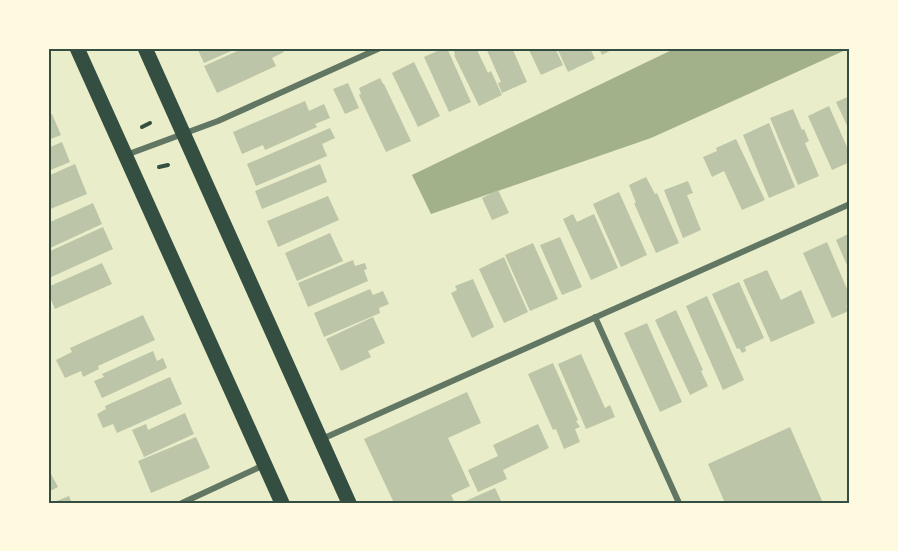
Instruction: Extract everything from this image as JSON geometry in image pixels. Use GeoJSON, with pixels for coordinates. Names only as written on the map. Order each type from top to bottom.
{"type":"FeatureCollection","features":[{"type":"Feature","properties":{"kind":"main road"},"geometry":{"type":"LineString","coordinates":[[77,48],[282,503]]}},
{"type":"Feature","properties":{"kind":"main road"},"geometry":{"type":"LineString","coordinates":[[145,48],[350,503]]}},
{"type":"Feature","properties":{"kind":"street"},"geometry":{"type":"LineString","coordinates":[[126,155],[218,121],[380,48]]}},
{"type":"Feature","properties":{"kind":"street"},"geometry":{"type":"LineString","coordinates":[[321,439],[850,204]]}},
{"type":"Feature","properties":{"kind":"street"},"geometry":{"type":"LineString","coordinates":[[595,317],[679,503]]}},
{"type":"Feature","properties":{"kind":"street"},"geometry":{"type":"LineString","coordinates":[[182,503],[264,465]]}},
{"type":"Feature","properties":{"kind":"path"},"geometry":{"type":"LineString","coordinates":[[142,127],[150,123]]}},
{"type":"Feature","properties":{"kind":"path"},"geometry":{"type":"LineString","coordinates":[[159,167],[168,165]]}},
{"type":"Feature","properties":{"kind":"shaded area"},"geometry":{"type":"Polygon","coordinates":[[[676,48],[850,48],[651,138],[431,214],[412,175],[676,48]]]}},
{"type":"Feature","properties":{"kind":"building"},"geometry":{"type":"Polygon","coordinates":[[[197,48],[238,48],[204,63],[197,48]]]}},
{"type":"Feature","properties":{"kind":"building"},"geometry":{"type":"Polygon","coordinates":[[[244,48],[282,48],[284,52],[272,58],[276,66],[217,93],[204,66],[244,48]]]}},
{"type":"Feature","properties":{"kind":"building"},"geometry":{"type":"Polygon","coordinates":[[[447,48],[471,102],[449,112],[424,57],[447,48]]]}},
{"type":"Feature","properties":{"kind":"building"},"geometry":{"type":"Polygon","coordinates":[[[453,48],[476,48],[488,73],[491,71],[502,95],[479,106],[454,55],[453,48]]]}},
{"type":"Feature","properties":{"kind":"building"},"geometry":{"type":"Polygon","coordinates":[[[486,48],[512,48],[527,82],[502,93],[498,83],[501,82],[486,48]]]}},
{"type":"Feature","properties":{"kind":"building"},"geometry":{"type":"Polygon","coordinates":[[[528,48],[555,48],[563,65],[541,75],[528,48]]]}},
{"type":"Feature","properties":{"kind":"building"},"geometry":{"type":"Polygon","coordinates":[[[557,48],[590,48],[595,59],[568,72],[557,48]]]}},
{"type":"Feature","properties":{"kind":"building"},"geometry":{"type":"Polygon","coordinates":[[[599,48],[615,48],[602,55],[599,48]]]}},
{"type":"Feature","properties":{"kind":"building"},"geometry":{"type":"Polygon","coordinates":[[[414,62],[440,116],[418,127],[392,73],[414,62]]]}},
{"type":"Feature","properties":{"kind":"building"},"geometry":{"type":"Polygon","coordinates":[[[380,78],[411,141],[386,152],[359,95],[361,94],[359,88],[380,78]]]}},
{"type":"Feature","properties":{"kind":"building"},"geometry":{"type":"Polygon","coordinates":[[[348,83],[359,108],[345,114],[333,89],[348,83]]]}},
{"type":"Feature","properties":{"kind":"building"},"geometry":{"type":"Polygon","coordinates":[[[850,96],[850,132],[836,102],[850,96]]]}},
{"type":"Feature","properties":{"kind":"building"},"geometry":{"type":"Polygon","coordinates":[[[305,101],[309,111],[324,104],[330,118],[315,124],[317,127],[265,150],[263,145],[242,154],[233,132],[305,101]]]}},
{"type":"Feature","properties":{"kind":"building"},"geometry":{"type":"Polygon","coordinates":[[[829,106],[850,154],[850,162],[832,170],[808,116],[829,106]]]}},
{"type":"Feature","properties":{"kind":"building"},"geometry":{"type":"Polygon","coordinates":[[[793,109],[809,141],[805,143],[819,176],[798,185],[770,118],[793,109]]]}},
{"type":"Feature","properties":{"kind":"building"},"geometry":{"type":"Polygon","coordinates":[[[52,114],[61,135],[48,140],[48,116],[52,114]]]}},
{"type":"Feature","properties":{"kind":"building"},"geometry":{"type":"Polygon","coordinates":[[[769,123],[795,187],[769,198],[743,135],[769,123]]]}},
{"type":"Feature","properties":{"kind":"building"},"geometry":{"type":"Polygon","coordinates":[[[330,128],[335,138],[322,144],[327,156],[256,186],[247,164],[330,128]]]}},
{"type":"Feature","properties":{"kind":"building"},"geometry":{"type":"Polygon","coordinates":[[[736,139],[765,200],[742,210],[724,171],[712,177],[703,157],[736,139]]]}},
{"type":"Feature","properties":{"kind":"building"},"geometry":{"type":"Polygon","coordinates":[[[62,142],[70,162],[48,171],[48,148],[62,142]]]}},
{"type":"Feature","properties":{"kind":"building"},"geometry":{"type":"Polygon","coordinates":[[[75,164],[87,194],[48,210],[48,176],[75,164]]]}},
{"type":"Feature","properties":{"kind":"building"},"geometry":{"type":"Polygon","coordinates":[[[320,164],[327,182],[262,209],[255,191],[320,164]]]}},
{"type":"Feature","properties":{"kind":"building"},"geometry":{"type":"Polygon","coordinates":[[[646,177],[655,194],[657,193],[679,243],[656,253],[634,203],[636,203],[629,185],[646,177]]]}},
{"type":"Feature","properties":{"kind":"building"},"geometry":{"type":"Polygon","coordinates":[[[688,181],[693,193],[687,195],[701,230],[683,238],[664,190],[688,181]]]}},
{"type":"Feature","properties":{"kind":"building"},"geometry":{"type":"Polygon","coordinates":[[[498,190],[509,213],[492,220],[482,198],[498,190]]]}},
{"type":"Feature","properties":{"kind":"building"},"geometry":{"type":"Polygon","coordinates":[[[619,192],[647,255],[621,267],[593,204],[619,192]]]}},
{"type":"Feature","properties":{"kind":"building"},"geometry":{"type":"Polygon","coordinates":[[[328,196],[339,220],[278,247],[267,221],[328,196]]]}},
{"type":"Feature","properties":{"kind":"building"},"geometry":{"type":"Polygon","coordinates":[[[93,203],[102,224],[48,249],[48,223],[93,203]]]}},
{"type":"Feature","properties":{"kind":"building"},"geometry":{"type":"Polygon","coordinates":[[[573,214],[577,222],[594,214],[618,268],[591,280],[563,219],[573,214]]]}},
{"type":"Feature","properties":{"kind":"building"},"geometry":{"type":"Polygon","coordinates":[[[103,227],[113,249],[49,278],[48,252],[103,227]]]}},
{"type":"Feature","properties":{"kind":"building"},"geometry":{"type":"Polygon","coordinates":[[[330,233],[343,261],[297,281],[285,253],[330,233]]]}},
{"type":"Feature","properties":{"kind":"building"},"geometry":{"type":"Polygon","coordinates":[[[850,233],[850,272],[836,240],[850,233]]]}},
{"type":"Feature","properties":{"kind":"building"},"geometry":{"type":"Polygon","coordinates":[[[560,237],[582,287],[562,295],[540,245],[560,237]]]}},
{"type":"Feature","properties":{"kind":"building"},"geometry":{"type":"Polygon","coordinates":[[[827,242],[850,296],[850,304],[846,306],[849,311],[832,318],[803,253],[827,242]]]}},
{"type":"Feature","properties":{"kind":"building"},"geometry":{"type":"Polygon","coordinates":[[[533,243],[558,299],[530,311],[505,255],[533,243]]]}},
{"type":"Feature","properties":{"kind":"building"},"geometry":{"type":"Polygon","coordinates":[[[504,257],[528,312],[504,323],[479,269],[504,257]]]}},
{"type":"Feature","properties":{"kind":"building"},"geometry":{"type":"Polygon","coordinates":[[[353,260],[355,266],[365,263],[367,269],[364,270],[368,281],[308,307],[298,283],[353,260]]]}},
{"type":"Feature","properties":{"kind":"building"},"geometry":{"type":"Polygon","coordinates":[[[102,263],[112,284],[55,309],[48,293],[48,287],[102,263]]]}},
{"type":"Feature","properties":{"kind":"building"},"geometry":{"type":"Polygon","coordinates":[[[767,270],[781,300],[801,290],[815,323],[771,342],[743,280],[767,270]]]}},
{"type":"Feature","properties":{"kind":"building"},"geometry":{"type":"Polygon","coordinates":[[[473,279],[494,327],[472,338],[451,293],[457,290],[455,286],[473,279]]]}},
{"type":"Feature","properties":{"kind":"building"},"geometry":{"type":"Polygon","coordinates":[[[739,282],[764,338],[745,347],[746,351],[742,353],[739,348],[737,349],[712,294],[739,282]]]}},
{"type":"Feature","properties":{"kind":"building"},"geometry":{"type":"Polygon","coordinates":[[[370,289],[373,295],[383,291],[389,304],[379,308],[380,313],[324,337],[314,313],[370,289]]]}},
{"type":"Feature","properties":{"kind":"building"},"geometry":{"type":"Polygon","coordinates":[[[707,296],[744,380],[723,390],[686,306],[707,296]]]}},
{"type":"Feature","properties":{"kind":"building"},"geometry":{"type":"Polygon","coordinates":[[[676,310],[708,386],[690,395],[655,320],[676,310]]]}},
{"type":"Feature","properties":{"kind":"building"},"geometry":{"type":"Polygon","coordinates":[[[143,315],[155,340],[98,366],[99,369],[83,377],[81,371],[65,378],[56,360],[72,352],[70,348],[143,315]]]}},
{"type":"Feature","properties":{"kind":"building"},"geometry":{"type":"Polygon","coordinates":[[[373,317],[385,343],[368,351],[371,357],[341,371],[326,339],[373,317]]]}},
{"type":"Feature","properties":{"kind":"building"},"geometry":{"type":"Polygon","coordinates":[[[647,323],[682,402],[660,412],[624,333],[647,323]]]}},
{"type":"Feature","properties":{"kind":"building"},"geometry":{"type":"Polygon","coordinates":[[[153,351],[157,361],[163,358],[167,368],[102,398],[94,381],[104,377],[102,374],[153,351]]]}},
{"type":"Feature","properties":{"kind":"building"},"geometry":{"type":"Polygon","coordinates":[[[581,354],[605,408],[610,405],[615,417],[586,429],[558,364],[581,354]]]}},
{"type":"Feature","properties":{"kind":"building"},"geometry":{"type":"Polygon","coordinates":[[[553,363],[580,427],[575,429],[580,442],[564,449],[528,374],[553,363]]]}},
{"type":"Feature","properties":{"kind":"building"},"geometry":{"type":"Polygon","coordinates":[[[170,377],[182,404],[117,433],[113,424],[103,428],[97,414],[106,409],[105,406],[170,377]]]}},
{"type":"Feature","properties":{"kind":"building"},"geometry":{"type":"Polygon","coordinates":[[[467,392],[481,423],[448,438],[470,486],[451,495],[455,503],[394,503],[364,439],[467,392]]]}},
{"type":"Feature","properties":{"kind":"building"},"geometry":{"type":"Polygon","coordinates":[[[185,413],[194,434],[144,457],[132,430],[146,424],[148,430],[185,413]]]}},
{"type":"Feature","properties":{"kind":"building"},"geometry":{"type":"Polygon","coordinates":[[[538,424],[549,448],[503,470],[507,479],[478,492],[468,470],[498,456],[493,445],[538,424]]]}},
{"type":"Feature","properties":{"kind":"building"},"geometry":{"type":"Polygon","coordinates":[[[790,427],[823,503],[725,503],[708,464],[790,427]]]}},
{"type":"Feature","properties":{"kind":"building"},"geometry":{"type":"Polygon","coordinates":[[[196,437],[210,468],[151,493],[138,461],[196,437]]]}},
{"type":"Feature","properties":{"kind":"building"},"geometry":{"type":"Polygon","coordinates":[[[50,472],[58,487],[48,492],[48,473],[50,472]]]}},
{"type":"Feature","properties":{"kind":"building"},"geometry":{"type":"Polygon","coordinates":[[[495,488],[502,503],[461,503],[495,488]]]}},
{"type":"Feature","properties":{"kind":"building"},"geometry":{"type":"Polygon","coordinates":[[[69,496],[72,503],[52,503],[69,496]]]}}]}
